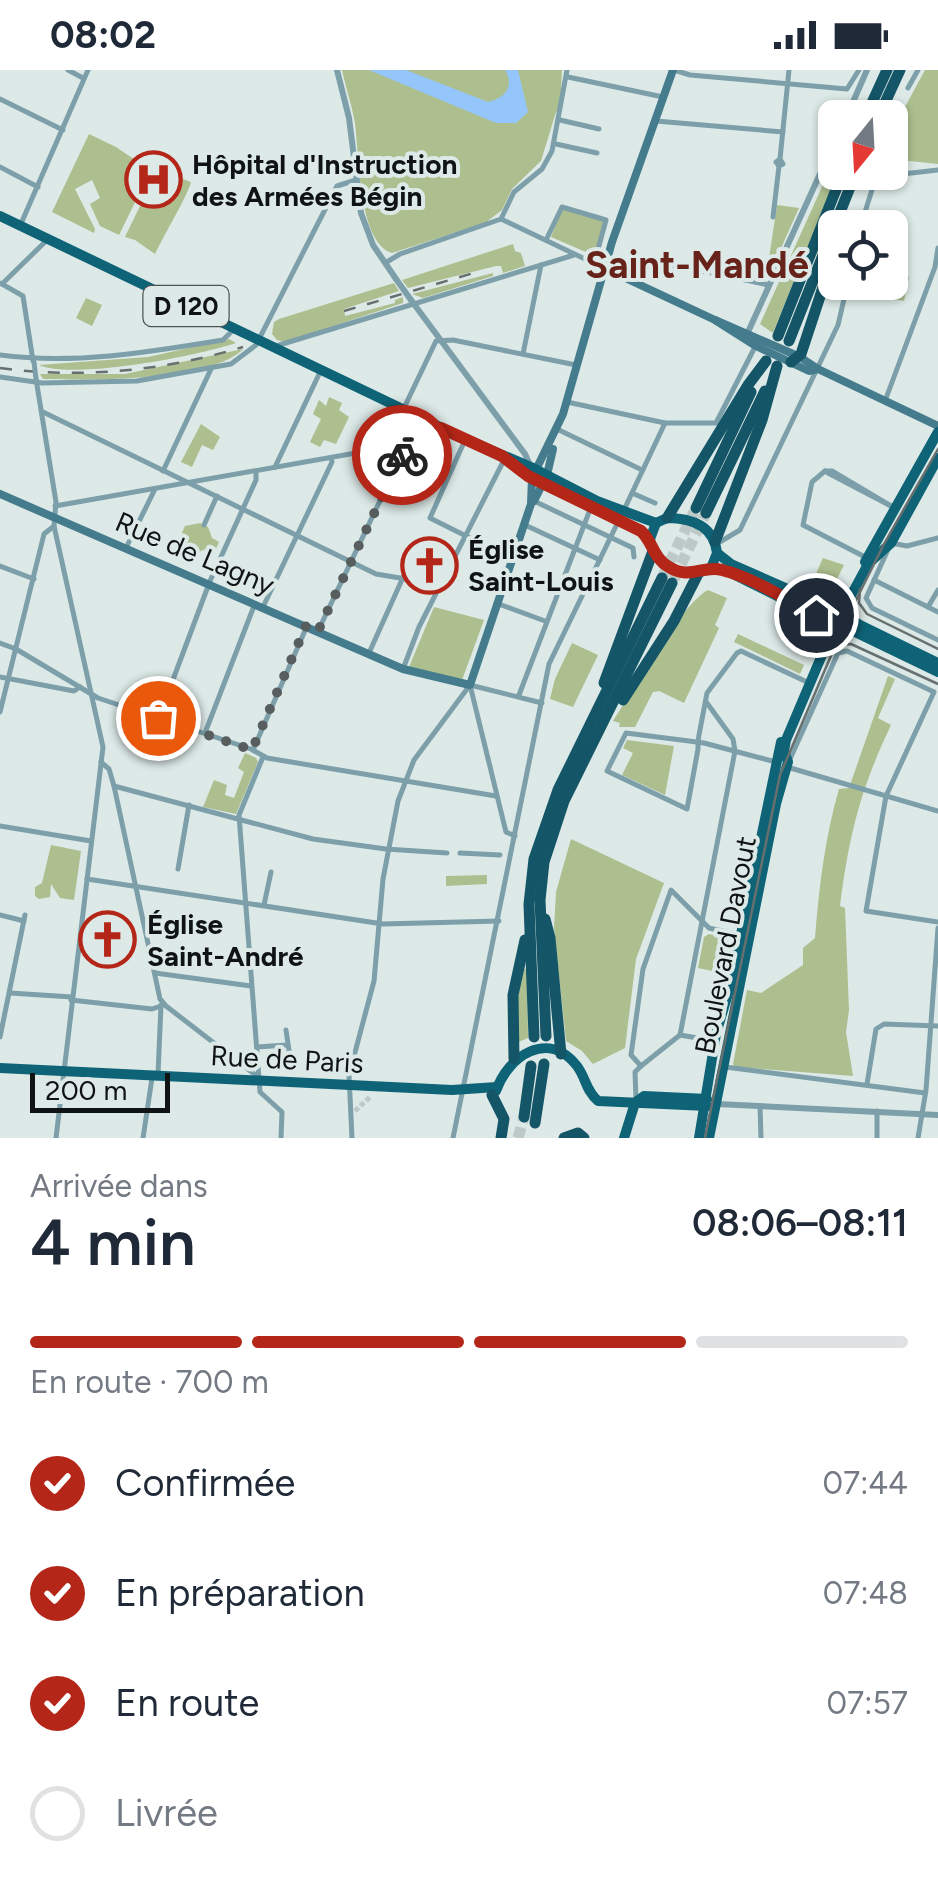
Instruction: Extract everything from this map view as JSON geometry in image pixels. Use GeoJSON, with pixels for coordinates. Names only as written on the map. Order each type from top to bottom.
{"type":"FeatureCollection","features":[{"type":"Feature","properties":{"kind":"highway"},"geometry":{"type":"LineString","coordinates":[[876,100],[891,75]]}},
{"type":"Feature","properties":{"kind":"highway"},"geometry":{"type":"LineString","coordinates":[[883,100],[891,75]]}},
{"type":"Feature","properties":{"kind":"highway"},"geometry":{"type":"LineString","coordinates":[[837,190],[784,338],[849,190]]}},
{"type":"Feature","properties":{"kind":"highway"},"geometry":{"type":"LineString","coordinates":[[843,210],[844,202]]}},
{"type":"Feature","properties":{"kind":"highway"},"geometry":{"type":"LineString","coordinates":[[796,360],[818,298]]}},
{"type":"Feature","properties":{"kind":"highway"},"geometry":{"type":"LineString","coordinates":[[701,511],[772,364]]}},
{"type":"Feature","properties":{"kind":"highway"},"geometry":{"type":"LineString","coordinates":[[662,520],[748,385],[772,364]]}},
{"type":"Feature","properties":{"kind":"highway"},"geometry":{"type":"LineString","coordinates":[[716,547],[762,420],[772,364]]}},
{"type":"Feature","properties":{"kind":"highway"},"geometry":{"type":"LineString","coordinates":[[588,730],[651,545]]}},
{"type":"Feature","properties":{"kind":"highway"},"geometry":{"type":"LineString","coordinates":[[614,704],[623,700],[656,650],[698,574]]}},
{"type":"Feature","properties":{"kind":"highway"},"geometry":{"type":"LineString","coordinates":[[514,1060],[513,995],[529,919],[534,859],[544,824],[588,730],[667,580],[614,704],[559,814],[544,862],[540,900],[540,1036],[529,919]]}},
{"type":"Feature","properties":{"kind":"highway"},"geometry":{"type":"LineString","coordinates":[[540,900],[550,938],[562,1054]]}},
{"type":"Feature","properties":{"kind":"highway"},"geometry":{"type":"LineString","coordinates":[[530,1120],[538,1065]]}},
{"type":"Feature","properties":{"kind":"highway"},"geometry":{"type":"LineString","coordinates":[[495,1091],[504,1119],[501,1138]]}},
{"type":"Feature","properties":{"kind":"highway"},"geometry":{"type":"LineString","coordinates":[[564,1138],[583,1136]]}},
{"type":"Feature","properties":{"kind":"main road"},"geometry":{"type":"LineString","coordinates":[[533,502],[528,469],[567,402],[654,121],[674,70]]}},
{"type":"Feature","properties":{"kind":"main road","name":"D 120"},"geometry":{"type":"LineString","coordinates":[[0,216],[594,504],[621,516],[662,520]]}},
{"type":"Feature","properties":{"kind":"main road"},"geometry":{"type":"LineString","coordinates":[[606,270],[796,360],[808,371],[818,369],[938,430]]}},
{"type":"Feature","properties":{"kind":"main road"},"geometry":{"type":"LineString","coordinates":[[470,684],[524,524],[546,480],[562,414]]}},
{"type":"Feature","properties":{"kind":"main road","name":"Boulevard Davout"},"geometry":{"type":"LineString","coordinates":[[699,1138],[715,1041],[774,765],[807,682],[825,621],[844,598],[938,430]]}},
{"type":"Feature","properties":{"kind":"main road","name":"Boulevard Davout"},"geometry":{"type":"LineString","coordinates":[[709,1138],[786,760],[829,638],[840,629],[847,615],[847,603],[868,564],[891,543],[938,458]]}},
{"type":"Feature","properties":{"kind":"main road","name":"Rue de Lagny"},"geometry":{"type":"LineString","coordinates":[[0,494],[45,512],[56,522],[126,548],[404,669],[470,684]]}},
{"type":"Feature","properties":{"kind":"main road","name":"D 120"},"geometry":{"type":"LineString","coordinates":[[621,516],[651,545]]}},
{"type":"Feature","properties":{"kind":"main road"},"geometry":{"type":"LineString","coordinates":[[938,662],[860,626],[847,615],[730,564],[702,525],[682,518],[662,520],[651,545],[667,566],[698,574],[711,568],[727,571],[840,629],[855,632],[938,672]]}},
{"type":"Feature","properties":{"kind":"main road"},"geometry":{"type":"LineString","coordinates":[[711,568],[716,547]]}},
{"type":"Feature","properties":{"kind":"main road"},"geometry":{"type":"LineString","coordinates":[[495,1091],[514,1060],[534,1050],[562,1054],[578,1067],[589,1091],[598,1100],[636,1102]]}},
{"type":"Feature","properties":{"kind":"main road","name":"Rue de Paris"},"geometry":{"type":"LineString","coordinates":[[0,1068],[495,1091]]}},
{"type":"Feature","properties":{"kind":"main road"},"geometry":{"type":"LineString","coordinates":[[624,1138],[636,1102],[644,1096],[717,1104]]}},
{"type":"Feature","properties":{"kind":"street"},"geometry":{"type":"LineString","coordinates":[[68,70],[84,78]]}},
{"type":"Feature","properties":{"kind":"street"},"geometry":{"type":"LineString","coordinates":[[20,226],[88,70]]}},
{"type":"Feature","properties":{"kind":"street"},"geometry":{"type":"LineString","coordinates":[[337,70],[349,118],[366,231],[396,279],[521,449],[528,469]]}},
{"type":"Feature","properties":{"kind":"street"},"geometry":{"type":"LineString","coordinates":[[674,70],[690,75],[847,89],[859,70]]}},
{"type":"Feature","properties":{"kind":"street"},"geometry":{"type":"LineString","coordinates":[[773,217],[789,70]]}},
{"type":"Feature","properties":{"kind":"street"},"geometry":{"type":"LineString","coordinates":[[854,100],[868,70]]}},
{"type":"Feature","properties":{"kind":"street"},"geometry":{"type":"LineString","coordinates":[[908,88],[918,70]]}},
{"type":"Feature","properties":{"kind":"street"},"geometry":{"type":"LineString","coordinates":[[502,219],[514,192],[542,169],[554,144],[567,73],[663,97]]}},
{"type":"Feature","properties":{"kind":"street"},"geometry":{"type":"LineString","coordinates":[[0,99],[62,130]]}},
{"type":"Feature","properties":{"kind":"street"},"geometry":{"type":"LineString","coordinates":[[560,120],[599,128]]}},
{"type":"Feature","properties":{"kind":"street"},"geometry":{"type":"LineString","coordinates":[[654,121],[783,132]]}},
{"type":"Feature","properties":{"kind":"street"},"geometry":{"type":"LineString","coordinates":[[554,144],[597,153]]}},
{"type":"Feature","properties":{"kind":"street"},"geometry":{"type":"LineString","coordinates":[[0,167],[38,187]]}},
{"type":"Feature","properties":{"kind":"street"},"geometry":{"type":"LineString","coordinates":[[908,172],[938,170]]}},
{"type":"Feature","properties":{"kind":"street"},"geometry":{"type":"LineString","coordinates":[[746,336],[818,179]]}},
{"type":"Feature","properties":{"kind":"street"},"geometry":{"type":"LineString","coordinates":[[0,378],[137,381],[235,362],[259,339],[337,186],[356,180]]}},
{"type":"Feature","properties":{"kind":"street"},"geometry":{"type":"LineString","coordinates":[[546,240],[562,207],[606,220],[594,264]]}},
{"type":"Feature","properties":{"kind":"street"},"geometry":{"type":"LineString","coordinates":[[383,260],[502,219],[606,270]]}},
{"type":"Feature","properties":{"kind":"street"},"geometry":{"type":"LineString","coordinates":[[48,239],[1,284],[23,296],[56,522],[103,747],[56,1138]]}},
{"type":"Feature","properties":{"kind":"street"},"geometry":{"type":"LineString","coordinates":[[885,401],[936,268],[938,248]]}},
{"type":"Feature","properties":{"kind":"street"},"geometry":{"type":"LineString","coordinates":[[272,347],[574,254]]}},
{"type":"Feature","properties":{"kind":"street"},"geometry":{"type":"LineString","coordinates":[[522,354],[541,265]]}},
{"type":"Feature","properties":{"kind":"street"},"geometry":{"type":"LineString","coordinates":[[616,274],[627,266],[654,266],[769,284]]}},
{"type":"Feature","properties":{"kind":"street"},"geometry":{"type":"LineString","coordinates":[[716,547],[740,530],[838,326],[844,300]]}},
{"type":"Feature","properties":{"kind":"street"},"geometry":{"type":"LineString","coordinates":[[0,356],[33,360],[146,352],[224,340],[234,328]]}},
{"type":"Feature","properties":{"kind":"street"},"geometry":{"type":"LineString","coordinates":[[403,410],[436,342],[441,340],[579,366]]}},
{"type":"Feature","properties":{"kind":"street"},"geometry":{"type":"LineString","coordinates":[[286,353],[298,342]]}},
{"type":"Feature","properties":{"kind":"street"},"geometry":{"type":"LineString","coordinates":[[567,402],[665,423],[716,423],[758,342]]}},
{"type":"Feature","properties":{"kind":"street"},"geometry":{"type":"LineString","coordinates":[[163,470],[211,369]]}},
{"type":"Feature","properties":{"kind":"street"},"geometry":{"type":"LineString","coordinates":[[274,468],[321,370]]}},
{"type":"Feature","properties":{"kind":"street"},"geometry":{"type":"LineString","coordinates":[[41,411],[376,574],[442,585]]}},
{"type":"Feature","properties":{"kind":"street"},"geometry":{"type":"LineString","coordinates":[[453,1138],[459,1090],[512,855],[549,664],[665,423]]}},
{"type":"Feature","properties":{"kind":"street"},"geometry":{"type":"LineString","coordinates":[[45,512],[56,506],[407,444],[432,437],[441,428]]}},
{"type":"Feature","properties":{"kind":"street"},"geometry":{"type":"LineString","coordinates":[[559,430],[642,470]]}},
{"type":"Feature","properties":{"kind":"street"},"geometry":{"type":"LineString","coordinates":[[465,439],[430,518],[512,560]]}},
{"type":"Feature","properties":{"kind":"street"},"geometry":{"type":"LineString","coordinates":[[318,631],[407,444]]}},
{"type":"Feature","properties":{"kind":"street"},"geometry":{"type":"LineString","coordinates":[[204,734],[260,605],[331,458]]}},
{"type":"Feature","properties":{"kind":"street"},"geometry":{"type":"LineString","coordinates":[[404,669],[419,627],[504,458]]}},
{"type":"Feature","properties":{"kind":"street"},"geometry":{"type":"LineString","coordinates":[[158,718],[256,480],[256,471]]}},
{"type":"Feature","properties":{"kind":"street"},"geometry":{"type":"LineString","coordinates":[[867,558],[803,525],[812,482],[825,471],[893,507]]}},
{"type":"Feature","properties":{"kind":"street"},"geometry":{"type":"LineString","coordinates":[[126,548],[155,489]]}},
{"type":"Feature","properties":{"kind":"street"},"geometry":{"type":"LineString","coordinates":[[632,493],[655,503]]}},
{"type":"Feature","properties":{"kind":"street"},"geometry":{"type":"LineString","coordinates":[[204,525],[217,496]]}},
{"type":"Feature","properties":{"kind":"street"},"geometry":{"type":"LineString","coordinates":[[533,502],[634,548],[634,557]]}},
{"type":"Feature","properties":{"kind":"street"},"geometry":{"type":"LineString","coordinates":[[519,695],[594,504]]}},
{"type":"Feature","properties":{"kind":"street"},"geometry":{"type":"LineString","coordinates":[[0,712],[44,534],[56,522]]}},
{"type":"Feature","properties":{"kind":"street"},"geometry":{"type":"LineString","coordinates":[[524,524],[600,560]]}},
{"type":"Feature","properties":{"kind":"street"},"geometry":{"type":"LineString","coordinates":[[938,538],[907,546],[891,543],[866,598],[869,606],[938,640]]}},
{"type":"Feature","properties":{"kind":"street"},"geometry":{"type":"LineString","coordinates":[[369,653],[414,553]]}},
{"type":"Feature","properties":{"kind":"street"},"geometry":{"type":"LineString","coordinates":[[0,566],[34,579]]}},
{"type":"Feature","properties":{"kind":"street"},"geometry":{"type":"LineString","coordinates":[[874,580],[938,612]]}},
{"type":"Feature","properties":{"kind":"street"},"geometry":{"type":"LineString","coordinates":[[928,607],[938,590]]}},
{"type":"Feature","properties":{"kind":"street"},"geometry":{"type":"LineString","coordinates":[[496,603],[546,621]]}},
{"type":"Feature","properties":{"kind":"street"},"geometry":{"type":"LineString","coordinates":[[252,750],[306,626]]}},
{"type":"Feature","properties":{"kind":"street"},"geometry":{"type":"LineString","coordinates":[[0,643],[94,696],[263,757],[496,796]]}},
{"type":"Feature","properties":{"kind":"street"},"geometry":{"type":"LineString","coordinates":[[807,682],[741,650],[709,689],[698,742],[687,809],[607,772],[626,733],[698,742],[774,765],[786,760],[938,810]]}},
{"type":"Feature","properties":{"kind":"street","name":"Boulevard Davout"},"geometry":{"type":"LineString","coordinates":[[774,765],[786,760],[834,657],[848,651],[934,692],[886,796]]}},
{"type":"Feature","properties":{"kind":"street"},"geometry":{"type":"LineString","coordinates":[[0,677],[74,691],[80,688]]}},
{"type":"Feature","properties":{"kind":"street"},"geometry":{"type":"LineString","coordinates":[[470,684],[506,832],[515,836]]}},
{"type":"Feature","properties":{"kind":"street"},"geometry":{"type":"LineString","coordinates":[[352,1138],[348,1084],[374,981],[398,800],[414,760],[470,684]]}},
{"type":"Feature","properties":{"kind":"street","name":"Rue de Lagny"},"geometry":{"type":"LineString","coordinates":[[470,684],[542,704]]}},
{"type":"Feature","properties":{"kind":"street"},"geometry":{"type":"LineString","coordinates":[[636,1102],[635,1072],[680,1034],[735,751],[734,739],[706,702]]}},
{"type":"Feature","properties":{"kind":"street"},"geometry":{"type":"LineString","coordinates":[[263,757],[240,820],[258,1079],[260,1093],[282,1112],[281,1138]]}},
{"type":"Feature","properties":{"kind":"street"},"geometry":{"type":"LineString","coordinates":[[101,762],[109,769],[114,786],[162,1004],[144,1138]]}},
{"type":"Feature","properties":{"kind":"street"},"geometry":{"type":"LineString","coordinates":[[114,786],[313,839],[448,853]]}},
{"type":"Feature","properties":{"kind":"street"},"geometry":{"type":"LineString","coordinates":[[886,796],[866,911],[938,925],[935,1025],[918,1138]]}},
{"type":"Feature","properties":{"kind":"street"},"geometry":{"type":"LineString","coordinates":[[178,869],[189,805]]}},
{"type":"Feature","properties":{"kind":"street"},"geometry":{"type":"LineString","coordinates":[[0,826],[92,842]]}},
{"type":"Feature","properties":{"kind":"street"},"geometry":{"type":"LineString","coordinates":[[460,853],[512,855]]}},
{"type":"Feature","properties":{"kind":"street"},"geometry":{"type":"LineString","coordinates":[[264,905],[271,872]]}},
{"type":"Feature","properties":{"kind":"street"},"geometry":{"type":"LineString","coordinates":[[87,879],[379,923],[498,921]]}},
{"type":"Feature","properties":{"kind":"street"},"geometry":{"type":"LineString","coordinates":[[641,1066],[631,1055],[644,968],[671,890],[709,928],[740,934]]}},
{"type":"Feature","properties":{"kind":"street"},"geometry":{"type":"LineString","coordinates":[[0,916],[24,918],[0,1037]]}},
{"type":"Feature","properties":{"kind":"street"},"geometry":{"type":"LineString","coordinates":[[155,973],[252,986]]}},
{"type":"Feature","properties":{"kind":"street"},"geometry":{"type":"LineString","coordinates":[[9,993],[152,1009],[162,1004]]}},
{"type":"Feature","properties":{"kind":"street"},"geometry":{"type":"LineString","coordinates":[[162,1004],[258,1079]]}},
{"type":"Feature","properties":{"kind":"street"},"geometry":{"type":"LineString","coordinates":[[868,1084],[876,1030],[884,1024],[935,1025]]}},
{"type":"Feature","properties":{"kind":"street"},"geometry":{"type":"LineString","coordinates":[[286,1030],[290,1056]]}},
{"type":"Feature","properties":{"kind":"street"},"geometry":{"type":"LineString","coordinates":[[680,1034],[715,1041]]}},
{"type":"Feature","properties":{"kind":"street"},"geometry":{"type":"LineString","coordinates":[[257,1047],[287,1045]]}},
{"type":"Feature","properties":{"kind":"street"},"geometry":{"type":"LineString","coordinates":[[724,1066],[925,1092]]}},
{"type":"Feature","properties":{"kind":"street"},"geometry":{"type":"LineString","coordinates":[[370,1097],[382,1086]]}},
{"type":"Feature","properties":{"kind":"street"},"geometry":{"type":"LineString","coordinates":[[717,1104],[938,1114]]}},
{"type":"Feature","properties":{"kind":"street"},"geometry":{"type":"LineString","coordinates":[[760,1106],[761,1138]]}},
{"type":"Feature","properties":{"kind":"street"},"geometry":{"type":"LineString","coordinates":[[877,1111],[877,1138]]}},
{"type":"Feature","properties":{"kind":"green space"},"geometry":{"type":"Polygon","coordinates":[[[342,70],[562,70],[560,109],[541,161],[512,189],[502,210],[485,223],[392,253],[372,233],[366,215],[355,123],[342,70]]]}},
{"type":"Feature","properties":{"kind":"green space"},"geometry":{"type":"Polygon","coordinates":[[[925,70],[938,70],[938,164],[908,161],[908,101],[925,70]]]}},
{"type":"Feature","properties":{"kind":"green space"},"geometry":{"type":"Polygon","coordinates":[[[89,134],[147,168],[146,180],[119,235],[100,226],[90,204],[100,198],[92,180],[75,189],[94,233],[52,212],[89,134]]]}},
{"type":"Feature","properties":{"kind":"green space"},"geometry":{"type":"Polygon","coordinates":[[[166,173],[191,182],[155,254],[125,237],[153,179],[166,173]]]}},
{"type":"Feature","properties":{"kind":"green space"},"geometry":{"type":"Polygon","coordinates":[[[821,190],[830,190],[822,210],[818,210],[818,220],[773,333],[760,324],[821,190]]]}},
{"type":"Feature","properties":{"kind":"green space"},"geometry":{"type":"Polygon","coordinates":[[[777,205],[799,208],[773,266],[768,265],[777,205]]]}},
{"type":"Feature","properties":{"kind":"green space"},"geometry":{"type":"Polygon","coordinates":[[[562,209],[605,221],[595,256],[551,237],[562,209]]]}},
{"type":"Feature","properties":{"kind":"green space"},"geometry":{"type":"Polygon","coordinates":[[[513,244],[525,266],[503,273],[501,266],[496,266],[408,288],[402,280],[513,244]]]}},
{"type":"Feature","properties":{"kind":"green space"},"geometry":{"type":"Polygon","coordinates":[[[493,273],[423,298],[412,294],[493,273]]]}},
{"type":"Feature","properties":{"kind":"green space"},"geometry":{"type":"Polygon","coordinates":[[[394,283],[399,291],[344,309],[345,316],[395,303],[403,297],[403,303],[285,342],[272,334],[274,322],[279,319],[394,283]]]}},
{"type":"Feature","properties":{"kind":"green space"},"geometry":{"type":"Polygon","coordinates":[[[86,298],[102,305],[92,326],[76,318],[86,298]]]}},
{"type":"Feature","properties":{"kind":"green space"},"geometry":{"type":"Polygon","coordinates":[[[229,339],[236,343],[136,364],[79,370],[39,365],[148,357],[229,339]]]}},
{"type":"Feature","properties":{"kind":"green space"},"geometry":{"type":"Polygon","coordinates":[[[243,349],[205,368],[149,377],[43,379],[40,374],[125,374],[243,349]]]}},
{"type":"Feature","properties":{"kind":"green space"},"geometry":{"type":"Polygon","coordinates":[[[329,397],[342,403],[339,410],[349,417],[336,444],[324,440],[320,447],[310,442],[321,419],[313,414],[319,400],[326,406],[329,397]]]}},
{"type":"Feature","properties":{"kind":"green space"},"geometry":{"type":"Polygon","coordinates":[[[201,424],[220,437],[213,450],[202,445],[192,467],[181,462],[201,424]]]}},
{"type":"Feature","properties":{"kind":"green space"},"geometry":{"type":"Polygon","coordinates":[[[200,523],[219,542],[214,553],[206,549],[198,552],[180,537],[185,526],[200,523]]]}},
{"type":"Feature","properties":{"kind":"green space"},"geometry":{"type":"Polygon","coordinates":[[[823,558],[844,565],[834,585],[815,576],[823,558]]]}},
{"type":"Feature","properties":{"kind":"green space"},"geometry":{"type":"Polygon","coordinates":[[[708,590],[727,598],[715,625],[719,628],[684,703],[653,692],[635,727],[619,727],[620,723],[613,721],[658,650],[684,612],[708,590]]]}},
{"type":"Feature","properties":{"kind":"green space"},"geometry":{"type":"Polygon","coordinates":[[[434,607],[484,620],[462,680],[409,667],[434,607]]]}},
{"type":"Feature","properties":{"kind":"green space"},"geometry":{"type":"Polygon","coordinates":[[[738,634],[804,665],[800,674],[734,642],[738,634]]]}},
{"type":"Feature","properties":{"kind":"green space"},"geometry":{"type":"Polygon","coordinates":[[[572,643],[598,655],[573,707],[550,699],[572,643]]]}},
{"type":"Feature","properties":{"kind":"green space"},"geometry":{"type":"Polygon","coordinates":[[[888,676],[895,679],[878,718],[891,725],[857,814],[840,906],[845,908],[849,1010],[846,1032],[853,1076],[735,1067],[747,990],[761,993],[803,965],[803,948],[815,938],[823,862],[839,789],[849,788],[888,676]]]}},
{"type":"Feature","properties":{"kind":"green space"},"geometry":{"type":"Polygon","coordinates":[[[627,740],[674,746],[665,795],[622,775],[633,753],[623,748],[627,740]]]}},
{"type":"Feature","properties":{"kind":"green space"},"geometry":{"type":"Polygon","coordinates":[[[245,753],[258,762],[236,814],[203,807],[214,780],[227,785],[225,795],[234,798],[244,772],[238,768],[245,753]]]}},
{"type":"Feature","properties":{"kind":"green space"},"geometry":{"type":"Polygon","coordinates":[[[571,839],[664,883],[636,959],[625,1048],[593,1064],[566,1041],[554,928],[556,892],[571,839]]]}},
{"type":"Feature","properties":{"kind":"green space"},"geometry":{"type":"Polygon","coordinates":[[[51,845],[81,851],[74,900],[60,898],[51,884],[50,897],[35,896],[51,845]]]}},
{"type":"Feature","properties":{"kind":"green space"},"geometry":{"type":"Polygon","coordinates":[[[487,875],[487,884],[446,886],[446,876],[487,875]]]}},
{"type":"Feature","properties":{"kind":"green space"},"geometry":{"type":"Polygon","coordinates":[[[709,934],[726,938],[729,943],[722,973],[698,968],[704,937],[709,934]]]}},
{"type":"Feature","properties":{"kind":"green space"},"geometry":{"type":"Polygon","coordinates":[[[524,969],[528,1038],[516,1043],[516,1007],[524,969]]]}},
{"type":"Feature","properties":{"kind":"water"},"geometry":{"type":"Polygon","coordinates":[[[369,70],[406,70],[488,102],[507,91],[505,70],[518,70],[528,112],[516,123],[496,123],[369,70]]]}},
{"type":"Feature","properties":{"kind":"tunnel"},"geometry":{"type":"LineString","coordinates":[[662,578],[694,512]]}},
{"type":"Feature","properties":{"kind":"tunnel"},"geometry":{"type":"LineString","coordinates":[[674,579],[706,513]]}},
{"type":"Feature","properties":{"kind":"tunnel"},"geometry":{"type":"LineString","coordinates":[[355,1111],[370,1097]]}},
{"type":"Feature","properties":{"kind":"tunnel"},"geometry":{"type":"LineString","coordinates":[[518,1138],[524,1117]]}},
{"type":"Feature","properties":{"kind":"tram line"},"geometry":{"type":"LineString","coordinates":[[705,1138],[780,775],[848,616],[938,449]]}},
{"type":"Feature","properties":{"kind":"tram line"},"geometry":{"type":"LineString","coordinates":[[860,589],[859,603],[867,614],[938,649]]}},
{"type":"Feature","properties":{"kind":"tram line"},"geometry":{"type":"LineString","coordinates":[[827,656],[837,645],[851,644],[938,684]]}},
{"type":"Feature","properties":{"kind":"railway"},"geometry":{"type":"LineString","coordinates":[[344,311],[477,272]]}},
{"type":"Feature","properties":{"kind":"railway"},"geometry":{"type":"LineString","coordinates":[[0,368],[61,373],[122,371],[183,362],[243,347]]}},
{"type":"Feature","properties":{"kind":"way so far"},"geometry":{"type":"LineString","coordinates":[[158,718],[252,750],[306,626],[318,631],[402,455]]}},
{"type":"Feature","properties":{"kind":"place","name":"Hôpital d'Instruction des Armées Bégin"},"geometry":{"type":"Point","coordinates":[153,180]}},
{"type":"Feature","properties":{"kind":"place","name":"Église Saint-Louis"},"geometry":{"type":"Point","coordinates":[429,565]}},
{"type":"Feature","properties":{"kind":"place","name":"Église Saint-André"},"geometry":{"type":"Point","coordinates":[108,940]}},
{"type":"Feature","properties":{"kind":"district","name":"Saint-Mandé"},"geometry":{"type":"Point","coordinates":[697,265]}},
{"type":"Feature","properties":{"kind":"route"},"geometry":{"type":"LineString","coordinates":[[402,455],[407,444],[432,437],[441,428],[502,456],[528,476],[641,531],[650,539],[658,558],[679,572],[689,574],[711,568],[727,571],[816,615]]}}]}
